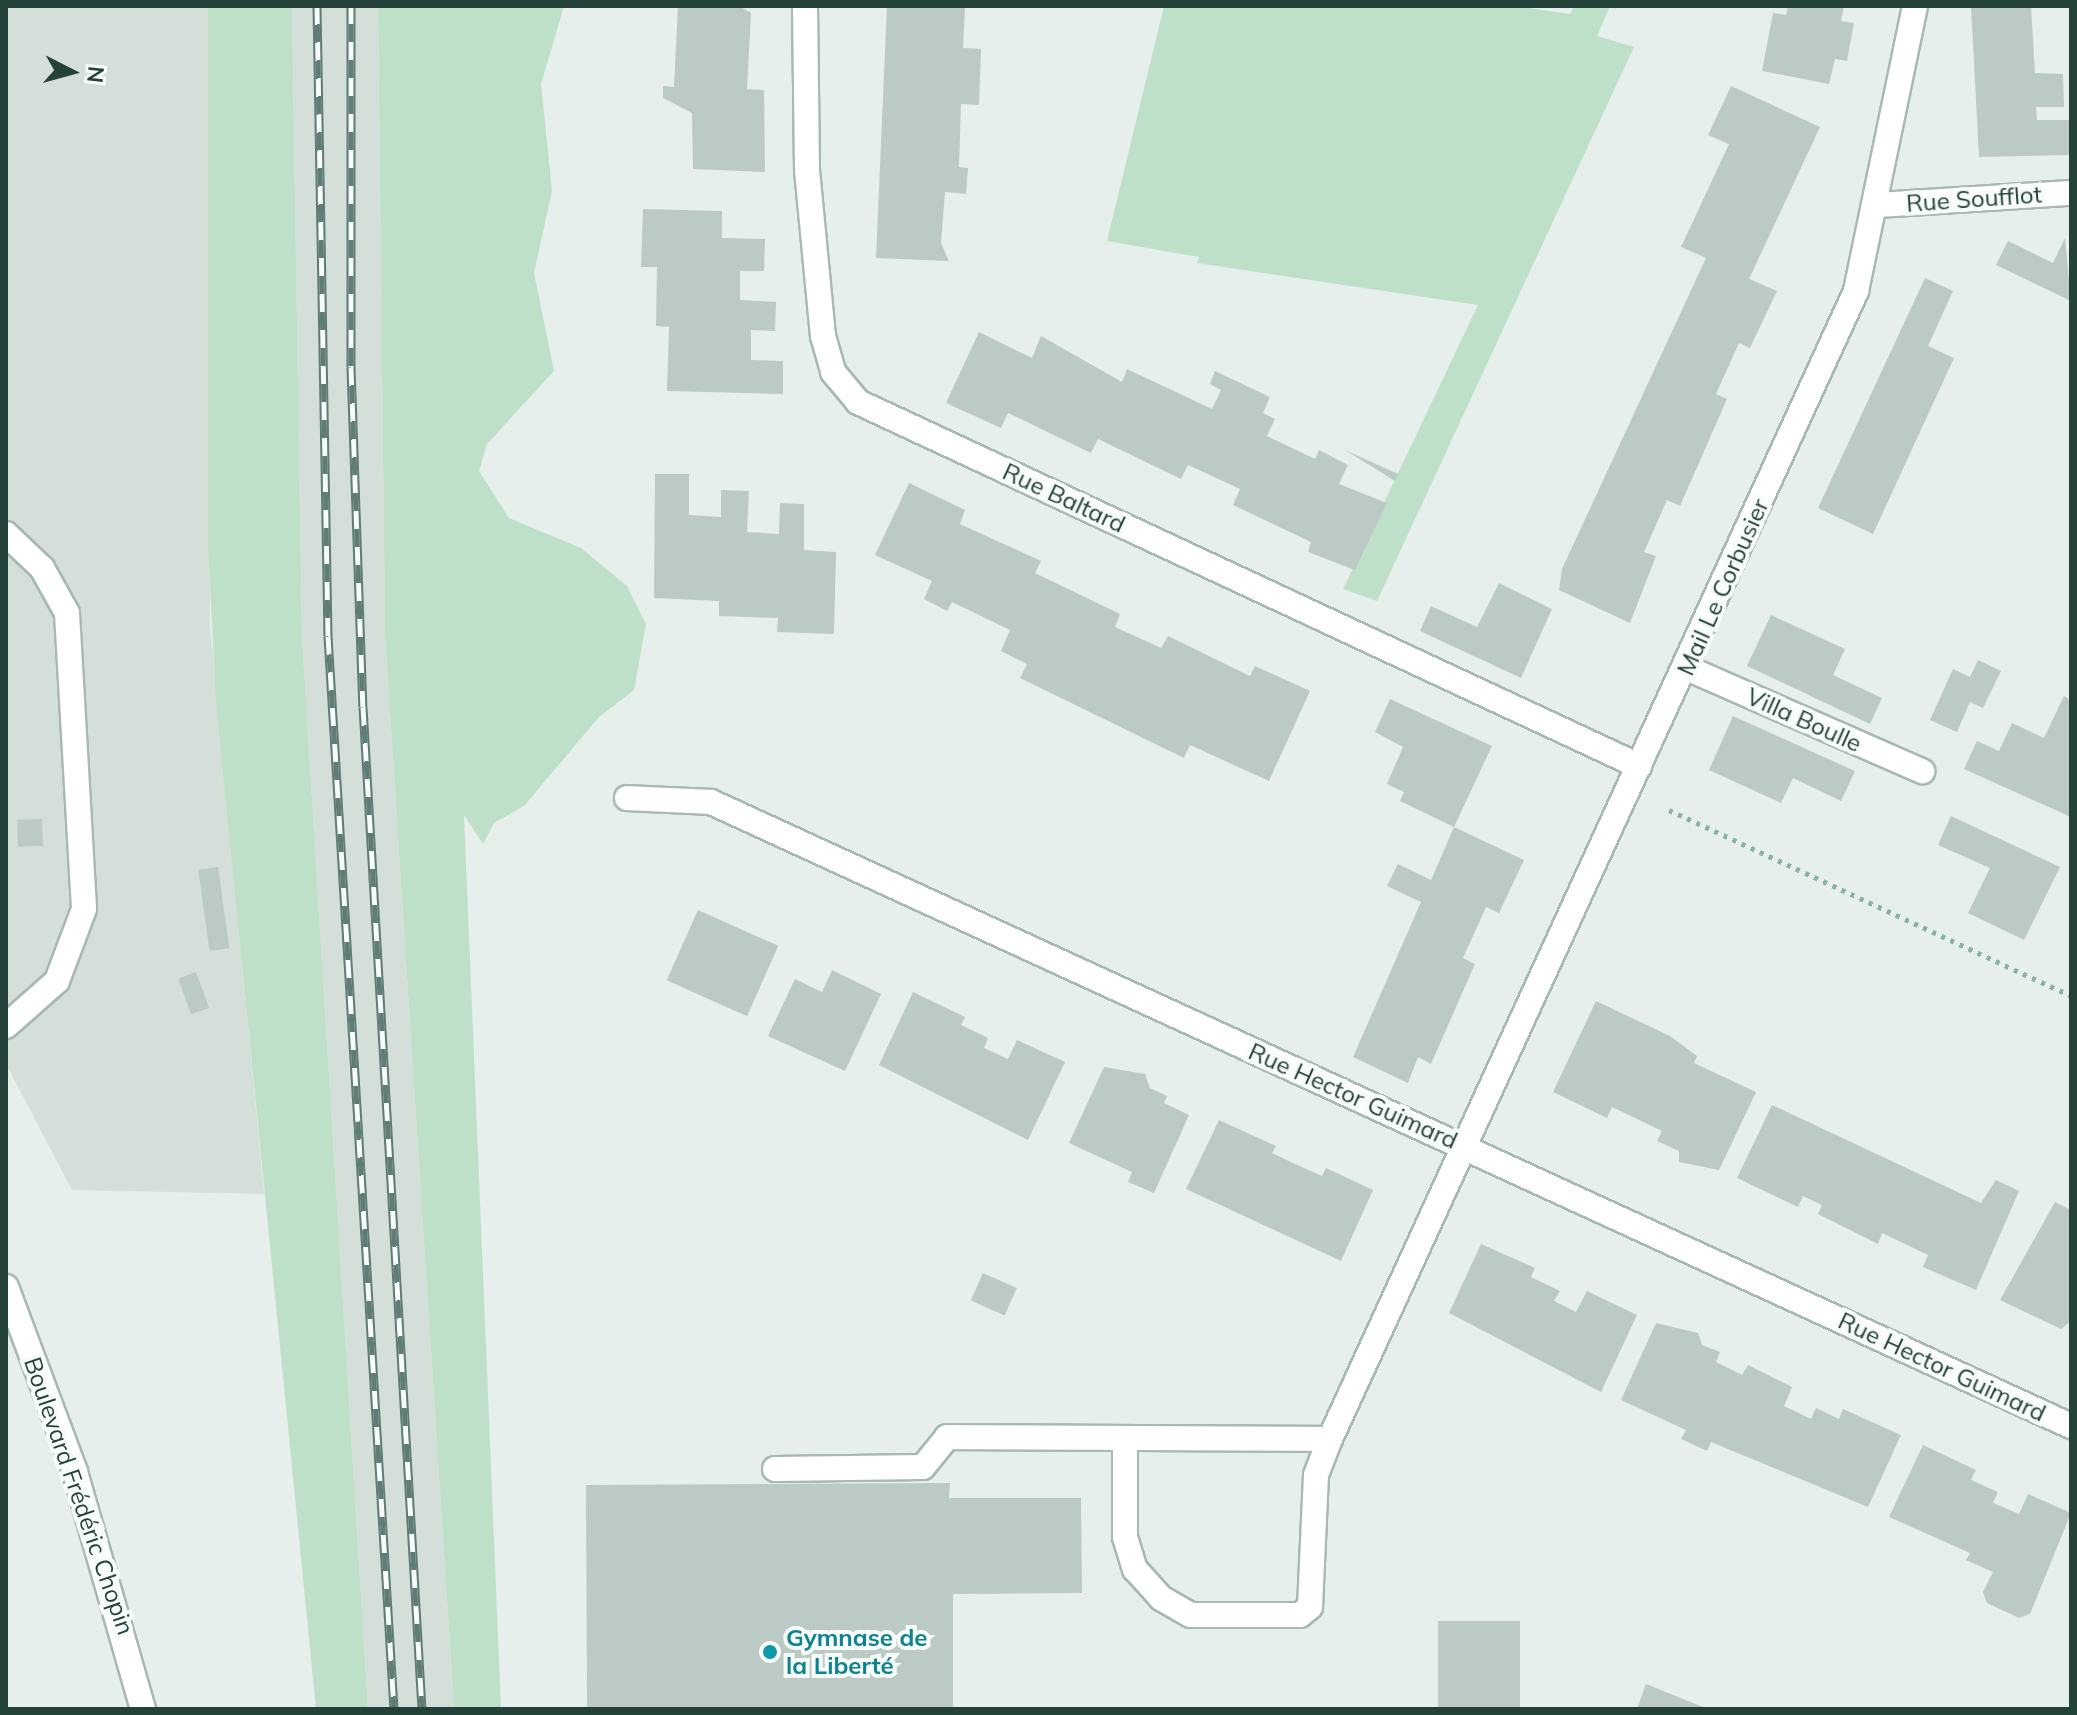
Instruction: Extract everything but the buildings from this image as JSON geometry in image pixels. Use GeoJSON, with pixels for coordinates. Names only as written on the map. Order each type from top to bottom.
{"type":"FeatureCollection","features":[{"type":"Feature","properties":{"kind":"street","name":"Rue Baltard"},"geometry":{"type":"LineString","coordinates":[[805,6],[807,170],[823,336],[833,372],[858,402],[1639,766]]}},
{"type":"Feature","properties":{"kind":"street","name":"Mail Le Corbusier"},"geometry":{"type":"LineString","coordinates":[[1125,1439],[1125,1537],[1135,1569],[1161,1598],[1191,1615],[1300,1615],[1310,1607],[1316,1475],[1330,1439],[1687,668],[1856,291],[1878,205],[1915,6]]}},
{"type":"Feature","properties":{"kind":"street","name":"Rue Soufflot"},"geometry":{"type":"LineString","coordinates":[[1878,205],[2071,193]]}},
{"type":"Feature","properties":{"kind":"street"},"geometry":{"type":"LineString","coordinates":[[6,534],[42,568],[67,613],[84,909],[57,981],[6,1026]]}},
{"type":"Feature","properties":{"kind":"street","name":"Villa Boulle"},"geometry":{"type":"LineString","coordinates":[[1687,668],[1922,771]]}},
{"type":"Feature","properties":{"kind":"street","name":"Rue Hector Guimard"},"geometry":{"type":"LineString","coordinates":[[627,798],[711,802],[2071,1426]]}},
{"type":"Feature","properties":{"kind":"street","name":"Boulevard Frédéric Chopin"},"geometry":{"type":"LineString","coordinates":[[6,1287],[75,1472],[143,1709]]}},
{"type":"Feature","properties":{"kind":"street"},"geometry":{"type":"LineString","coordinates":[[775,1469],[923,1467],[947,1437],[1330,1439]]}},
{"type":"Feature","properties":{"kind":"path"},"geometry":{"type":"LineString","coordinates":[[1628,791],[2071,996]]}},
{"type":"Feature","properties":{"kind":"shaded area"},"geometry":{"type":"Polygon","coordinates":[[[6,6],[208,6],[210,625],[264,1194],[72,1190],[6,1064],[6,6]]]}},
{"type":"Feature","properties":{"kind":"shaded area"},"geometry":{"type":"Polygon","coordinates":[[[292,6],[378,6],[385,635],[454,1709],[368,1709],[302,636],[292,6]]]}},
{"type":"Feature","properties":{"kind":"green space"},"geometry":{"type":"Polygon","coordinates":[[[208,6],[292,6],[302,636],[368,1709],[316,1709],[216,702],[208,545],[208,6]]]}},
{"type":"Feature","properties":{"kind":"green space"},"geometry":{"type":"Polygon","coordinates":[[[378,6],[564,6],[541,84],[552,191],[534,273],[554,371],[487,444],[479,471],[509,518],[581,548],[627,586],[646,624],[634,690],[599,717],[524,806],[494,823],[483,844],[464,815],[501,1709],[454,1709],[385,635],[378,6]]]}},
{"type":"Feature","properties":{"kind":"green space"},"geometry":{"type":"Polygon","coordinates":[[[1164,6],[1516,6],[1570,14],[1574,6],[1610,6],[1597,36],[1634,47],[1377,601],[1343,589],[1478,305],[1197,263],[1199,257],[1107,241],[1164,6]]]}},
{"type":"Feature","properties":{"kind":"railway"},"geometry":{"type":"LineString","coordinates":[[317,6],[328,636],[394,1709]]}},
{"type":"Feature","properties":{"kind":"railway"},"geometry":{"type":"LineString","coordinates":[[351,6],[351,367],[363,707],[422,1709]]}},
{"type":"Feature","properties":{"kind":"place","name":"Gymnase de la Liberté"},"geometry":{"type":"Point","coordinates":[770,1652]}}]}
